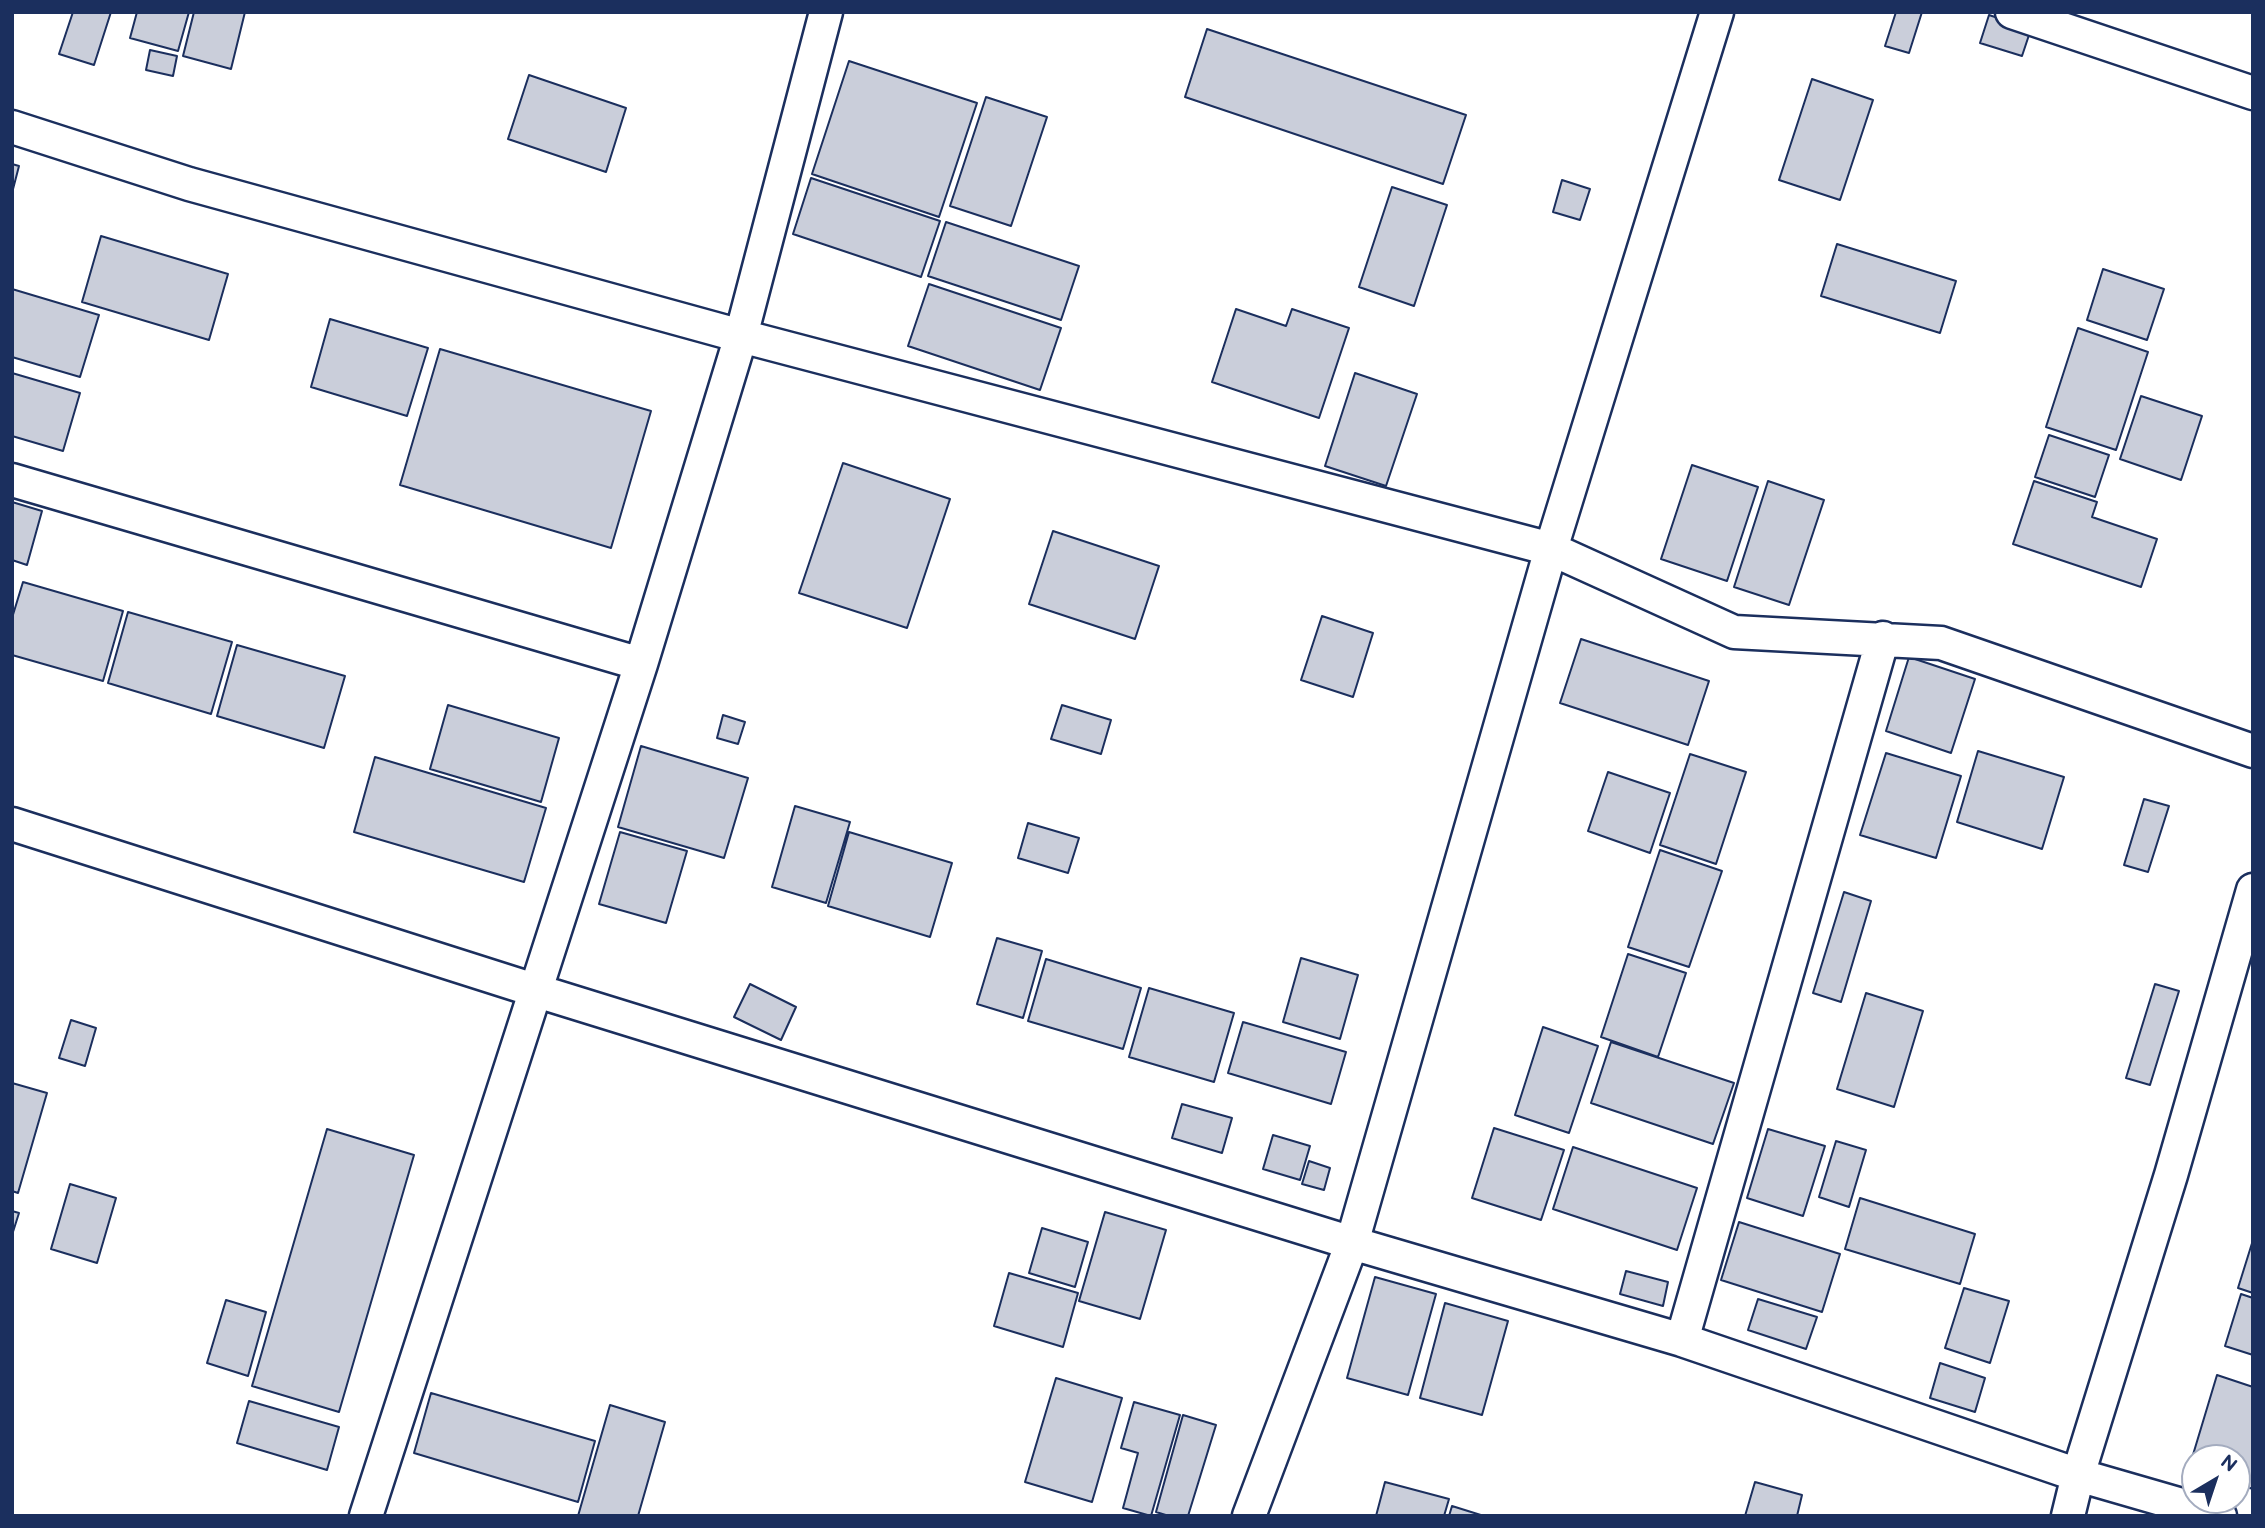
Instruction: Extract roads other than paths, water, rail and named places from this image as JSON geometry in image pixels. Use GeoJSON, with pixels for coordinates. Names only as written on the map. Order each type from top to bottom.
{"type":"FeatureCollection","features":[{"type":"Feature","properties":{"kind":"street"},"geometry":{"type":"LineString","coordinates":[[372,1514],[534,990],[641,664],[741,336],[826,12]]}},
{"type":"Feature","properties":{"kind":"street"},"geometry":{"type":"LineString","coordinates":[[1249,1516],[1352,1243],[1550,549],[1717,12]]}},
{"type":"Feature","properties":{"kind":"street"},"geometry":{"type":"LineString","coordinates":[[2012,12],[2253,93]]}},
{"type":"Feature","properties":{"kind":"street"},"geometry":{"type":"LineString","coordinates":[[12,127],[190,184],[741,336],[1550,549],[1734,632],[1941,643],[2253,751]]}},
{"type":"Feature","properties":{"kind":"street"},"geometry":{"type":"LineString","coordinates":[[12,480],[641,664]]}},
{"type":"Feature","properties":{"kind":"street"},"geometry":{"type":"LineString","coordinates":[[1682,1340],[1883,638]]}},
{"type":"Feature","properties":{"kind":"street"},"geometry":{"type":"LineString","coordinates":[[12,824],[534,990],[1352,1243],[1682,1340],[2078,1475],[2220,1516]]}},
{"type":"Feature","properties":{"kind":"street"},"geometry":{"type":"LineString","coordinates":[[2068,1516],[2078,1475],[2171,1175],[2253,890]]}}]}
